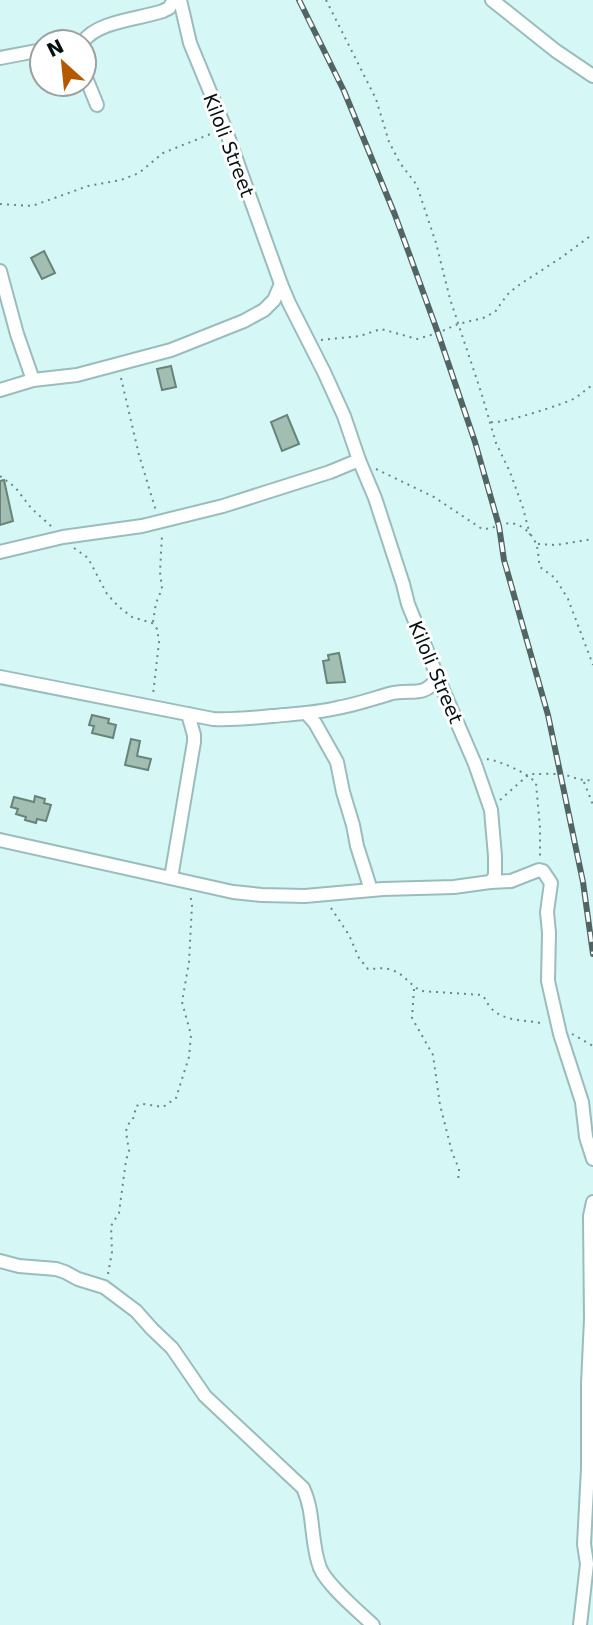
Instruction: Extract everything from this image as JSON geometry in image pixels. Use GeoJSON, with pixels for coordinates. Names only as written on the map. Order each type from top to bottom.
{"type":"FeatureCollection","features":[{"type":"Feature","properties":{"kind":"street"},"geometry":{"type":"LineString","coordinates":[[98,30],[163,11],[177,0]]}},
{"type":"Feature","properties":{"kind":"street","name":"Kiloli Street"},"geometry":{"type":"LineString","coordinates":[[177,0],[190,43],[225,128],[281,284],[344,416],[379,511],[408,604],[470,752],[491,810],[496,872],[490,882]]}},
{"type":"Feature","properties":{"kind":"street"},"geometry":{"type":"LineString","coordinates":[[492,0],[523,26],[593,76]]}},
{"type":"Feature","properties":{"kind":"street"},"geometry":{"type":"LineString","coordinates":[[0,58],[28,53]]}},
{"type":"Feature","properties":{"kind":"street"},"geometry":{"type":"LineString","coordinates":[[94,98],[97,105]]}},
{"type":"Feature","properties":{"kind":"street"},"geometry":{"type":"LineString","coordinates":[[0,271],[33,380]]}},
{"type":"Feature","properties":{"kind":"street"},"geometry":{"type":"LineString","coordinates":[[0,390],[33,380],[78,375],[171,350],[244,321],[270,306],[281,284]]}},
{"type":"Feature","properties":{"kind":"street"},"geometry":{"type":"LineString","coordinates":[[0,552],[63,537],[163,521],[241,501],[359,460]]}},
{"type":"Feature","properties":{"kind":"street"},"geometry":{"type":"LineString","coordinates":[[0,677],[213,719],[230,720],[307,713],[339,708],[392,693],[423,691],[437,678]]}},
{"type":"Feature","properties":{"kind":"street"},"geometry":{"type":"LineString","coordinates":[[307,713],[337,762],[357,846],[371,890]]}},
{"type":"Feature","properties":{"kind":"street"},"geometry":{"type":"LineString","coordinates":[[177,880],[194,742],[188,714]]}},
{"type":"Feature","properties":{"kind":"street"},"geometry":{"type":"LineString","coordinates":[[0,839],[249,894],[316,896],[371,890],[454,887],[511,881],[539,870],[544,871],[551,883],[547,912],[548,981],[559,1032],[582,1102],[586,1137],[593,1159]]}},
{"type":"Feature","properties":{"kind":"street"},"geometry":{"type":"LineString","coordinates":[[580,1625],[587,1564],[584,1544],[592,1319],[590,1216],[593,1202]]}},
{"type":"Feature","properties":{"kind":"street"},"geometry":{"type":"LineString","coordinates":[[0,1261],[26,1267],[56,1269],[104,1287],[136,1311],[173,1348],[205,1396],[303,1488],[308,1498],[321,1571],[327,1581],[373,1625]]}},
{"type":"Feature","properties":{"kind":"path"},"geometry":{"type":"LineString","coordinates":[[326,0],[376,99],[400,163],[416,184],[496,443],[510,472],[530,535]]}},
{"type":"Feature","properties":{"kind":"path"},"geometry":{"type":"LineString","coordinates":[[0,204],[32,206],[88,186],[121,180],[139,173],[163,153],[225,128]]}},
{"type":"Feature","properties":{"kind":"path"},"geometry":{"type":"LineString","coordinates":[[307,337],[327,340],[360,336],[382,329],[417,339],[483,318],[495,312],[516,287],[593,234]]}},
{"type":"Feature","properties":{"kind":"path"},"geometry":{"type":"LineString","coordinates":[[118,365],[148,490],[163,521],[160,567],[162,589],[152,623]]}},
{"type":"Feature","properties":{"kind":"path"},"geometry":{"type":"LineString","coordinates":[[490,422],[497,423],[571,400],[593,384]]}},
{"type":"Feature","properties":{"kind":"path"},"geometry":{"type":"LineString","coordinates":[[359,460],[434,497],[482,529],[509,523],[521,526],[536,544],[540,567],[555,578],[568,599],[593,665]]}},
{"type":"Feature","properties":{"kind":"path"},"geometry":{"type":"LineString","coordinates":[[0,476],[15,487],[30,508],[88,558],[107,594],[122,611],[152,623],[157,629],[159,642],[150,706]]}},
{"type":"Feature","properties":{"kind":"path"},"geometry":{"type":"LineString","coordinates":[[536,544],[556,545],[593,540]]}},
{"type":"Feature","properties":{"kind":"path"},"geometry":{"type":"LineString","coordinates":[[470,752],[531,777],[536,783],[540,828],[539,855],[546,874]]}},
{"type":"Feature","properties":{"kind":"path"},"geometry":{"type":"LineString","coordinates":[[491,810],[531,774],[593,780]]}},
{"type":"Feature","properties":{"kind":"path"},"geometry":{"type":"LineString","coordinates":[[584,781],[593,805]]}},
{"type":"Feature","properties":{"kind":"path"},"geometry":{"type":"LineString","coordinates":[[104,1287],[111,1263],[111,1226],[119,1213],[129,1151],[127,1126],[133,1121],[136,1106],[143,1104],[163,1107],[173,1101],[189,1057],[191,1035],[182,1002],[192,905],[191,895],[177,880]]}},
{"type":"Feature","properties":{"kind":"path"},"geometry":{"type":"LineString","coordinates":[[316,896],[333,909],[359,958],[368,969],[389,969],[402,975],[414,988],[421,991],[482,995],[493,1010],[504,1017],[537,1022],[559,1032],[574,1034],[593,1046]]}},
{"type":"Feature","properties":{"kind":"path"},"geometry":{"type":"LineString","coordinates":[[414,988],[412,1018],[433,1055],[440,1105],[459,1169],[458,1182]]}},
{"type":"Feature","properties":{"kind":"building"},"geometry":{"type":"Polygon","coordinates":[[[44,251],[55,273],[42,279],[31,258],[44,251]]]}},
{"type":"Feature","properties":{"kind":"building"},"geometry":{"type":"Polygon","coordinates":[[[171,366],[176,387],[162,390],[157,369],[171,366]]]}},
{"type":"Feature","properties":{"kind":"building"},"geometry":{"type":"Polygon","coordinates":[[[287,415],[299,444],[282,451],[271,422],[287,415]]]}},
{"type":"Feature","properties":{"kind":"building"},"geometry":{"type":"Polygon","coordinates":[[[4,480],[13,521],[0,525],[0,481],[4,480]]]}},
{"type":"Feature","properties":{"kind":"building"},"geometry":{"type":"Polygon","coordinates":[[[339,653],[345,682],[327,683],[323,661],[329,660],[328,655],[339,653]]]}},
{"type":"Feature","properties":{"kind":"building"},"geometry":{"type":"Polygon","coordinates":[[[92,715],[109,719],[108,723],[116,725],[113,738],[92,733],[94,726],[89,725],[92,715]]]}},
{"type":"Feature","properties":{"kind":"building"},"geometry":{"type":"Polygon","coordinates":[[[131,739],[140,741],[137,756],[151,759],[148,770],[125,765],[131,739]]]}},
{"type":"Feature","properties":{"kind":"building"},"geometry":{"type":"Polygon","coordinates":[[[35,796],[45,799],[44,803],[51,805],[46,821],[37,819],[36,823],[25,820],[26,817],[16,814],[18,809],[11,807],[14,797],[34,802],[35,796]]]}},
{"type":"Feature","properties":{"kind":"railway"},"geometry":{"type":"LineString","coordinates":[[299,0],[344,91],[395,215],[475,442],[499,526],[504,560],[548,715],[583,882],[593,954]]}}]}
